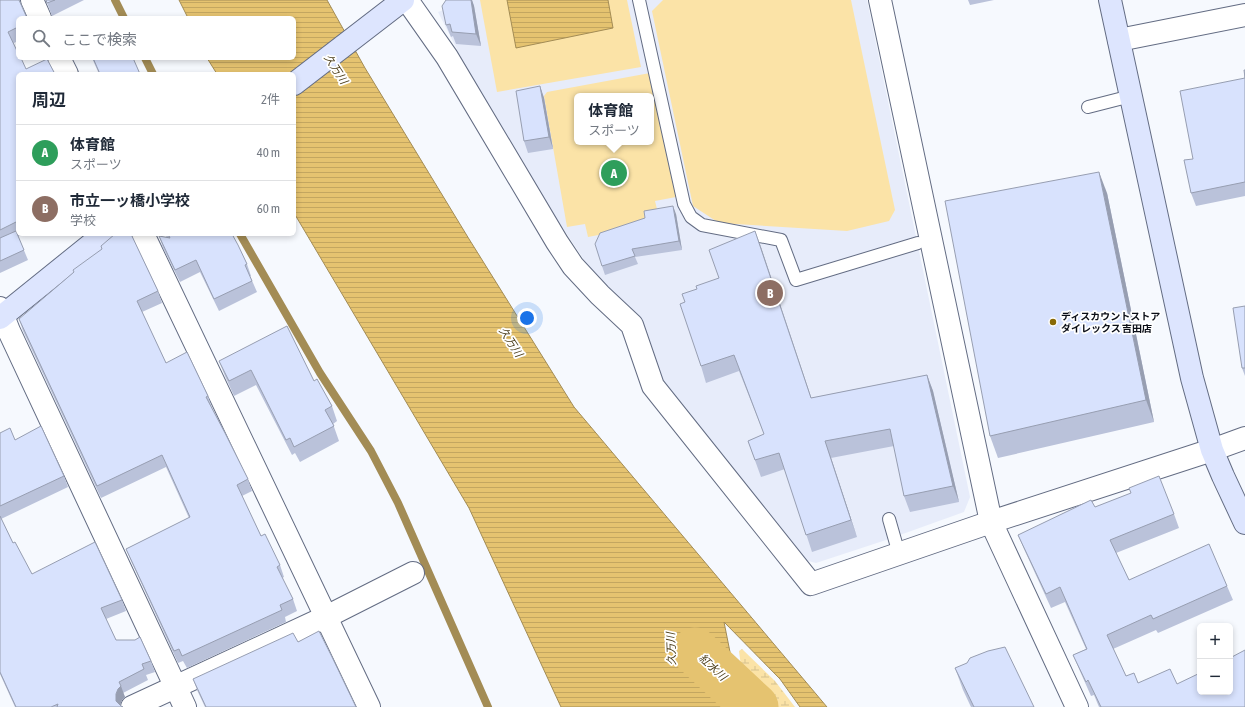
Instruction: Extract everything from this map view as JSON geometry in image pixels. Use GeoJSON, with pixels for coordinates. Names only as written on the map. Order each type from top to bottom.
{"type":"FeatureCollection","features":[{"type":"Feature","properties":{"kind":"street"},"geometry":{"type":"LineString","coordinates":[[32,0],[39,16]]}},
{"type":"Feature","properties":{"kind":"street"},"geometry":{"type":"LineString","coordinates":[[296,82],[403,0]]}},
{"type":"Feature","properties":{"kind":"street"},"geometry":{"type":"LineString","coordinates":[[407,0],[447,57],[557,242],[573,266],[600,295],[632,325],[653,386],[811,584],[991,522],[1245,438]]}},
{"type":"Feature","properties":{"kind":"street"},"geometry":{"type":"LineString","coordinates":[[880,0],[991,522],[1077,707]]}},
{"type":"Feature","properties":{"kind":"street"},"geometry":{"type":"LineString","coordinates":[[1110,0],[1192,378],[1212,450],[1245,523]]}},
{"type":"Feature","properties":{"kind":"street"},"geometry":{"type":"LineString","coordinates":[[1119,40],[1245,15]]}},
{"type":"Feature","properties":{"kind":"street"},"geometry":{"type":"LineString","coordinates":[[60,60],[66,72]]}},
{"type":"Feature","properties":{"kind":"street"},"geometry":{"type":"LineString","coordinates":[[101,236],[1,314],[185,707]]}},
{"type":"Feature","properties":{"kind":"street"},"geometry":{"type":"LineString","coordinates":[[144,236],[369,707]]}},
{"type":"Feature","properties":{"kind":"street"},"geometry":{"type":"LineString","coordinates":[[132,707],[326,617],[413,574]]}},
{"type":"Feature","properties":{"kind":"lane"},"geometry":{"type":"LineString","coordinates":[[639,0],[684,204],[691,217],[702,224],[781,240],[796,280],[918,243]]}},
{"type":"Feature","properties":{"kind":"lane"},"geometry":{"type":"LineString","coordinates":[[1088,107],[1131,96]]}},
{"type":"Feature","properties":{"kind":"lane"},"geometry":{"type":"LineString","coordinates":[[889,519],[899,554]]}},
{"type":"Feature","properties":{"kind":"shaded area"},"geometry":{"type":"Polygon","coordinates":[[[471,0],[867,0],[970,497],[964,512],[816,563],[804,560],[660,378],[533,183],[466,67],[438,12],[471,0]]]}},
{"type":"Feature","properties":{"kind":"green space"},"geometry":{"type":"Polygon","coordinates":[[[480,0],[627,0],[641,67],[497,92],[480,0]]]}},
{"type":"Feature","properties":{"kind":"green space"},"geometry":{"type":"Polygon","coordinates":[[[663,0],[851,0],[895,210],[889,221],[847,231],[719,223],[693,206],[652,11],[663,0]]]}},
{"type":"Feature","properties":{"kind":"green space"},"geometry":{"type":"Polygon","coordinates":[[[650,73],[676,197],[655,201],[659,217],[619,231],[588,237],[585,224],[567,227],[544,96],[547,92],[650,73]]]}},
{"type":"Feature","properties":{"kind":"green space"},"geometry":{"type":"Polygon","coordinates":[[[742,649],[775,681],[795,707],[754,707],[742,674],[739,651],[742,649]]]}},
{"type":"Feature","properties":{"kind":"water","name":"久万川"},"geometry":{"type":"Polygon","coordinates":[[[179,0],[327,0],[365,68],[469,239],[574,407],[827,707],[800,707],[780,679],[724,622],[732,662],[747,707],[561,707],[469,508],[296,216],[296,72],[216,72],[208,60],[296,60],[296,16],[187,16],[179,0]]]}},
{"type":"Feature","properties":{"kind":"water"},"geometry":{"type":"Polygon","coordinates":[[[507,0],[608,0],[613,28],[516,48],[507,0]]]}},
{"type":"Feature","properties":{"kind":"building"},"geometry":{"type":"Polygon","coordinates":[[[0,0],[19,0],[26,16],[16,16],[16,28],[8,32],[16,49],[16,60],[22,60],[26,69],[48,60],[54,72],[16,72],[16,222],[0,230],[0,0]]]}},
{"type":"Feature","properties":{"kind":"building"},"geometry":{"type":"Polygon","coordinates":[[[46,0],[55,0],[47,3],[46,0]]]}},
{"type":"Feature","properties":{"kind":"building"},"geometry":{"type":"Polygon","coordinates":[[[446,0],[471,0],[476,34],[452,32],[450,24],[446,25],[442,6],[446,0]]]}},
{"type":"Feature","properties":{"kind":"building"},"geometry":{"type":"Polygon","coordinates":[[[94,60],[134,60],[139,72],[99,72],[94,60]]]}},
{"type":"Feature","properties":{"kind":"building"},"geometry":{"type":"Polygon","coordinates":[[[1245,78],[1245,182],[1191,193],[1184,160],[1193,159],[1180,91],[1245,78]]]}},
{"type":"Feature","properties":{"kind":"building"},"geometry":{"type":"Polygon","coordinates":[[[540,86],[549,137],[524,141],[516,91],[540,86]]]}},
{"type":"Feature","properties":{"kind":"building","name":"ディスカウントストア ダイレックス 吉田店"},"geometry":{"type":"Polygon","coordinates":[[[1099,172],[1146,400],[990,436],[945,201],[1099,172]]]}},
{"type":"Feature","properties":{"kind":"building"},"geometry":{"type":"Polygon","coordinates":[[[673,206],[679,241],[632,249],[635,256],[602,266],[595,244],[600,233],[645,218],[644,211],[673,206]]]}},
{"type":"Feature","properties":{"kind":"building"},"geometry":{"type":"Polygon","coordinates":[[[16,231],[16,236],[18,236],[24,250],[0,261],[0,238],[16,231]]]}},
{"type":"Feature","properties":{"kind":"building"},"geometry":{"type":"Polygon","coordinates":[[[755,231],[811,398],[927,375],[953,486],[904,496],[890,429],[825,441],[851,520],[806,535],[779,453],[755,460],[748,441],[764,434],[734,355],[701,366],[680,304],[685,302],[682,294],[697,289],[696,286],[719,278],[709,250],[755,231]]]}},
{"type":"Feature","properties":{"kind":"building"},"geometry":{"type":"Polygon","coordinates":[[[113,236],[132,236],[158,291],[137,301],[166,363],[187,352],[208,396],[206,397],[248,479],[237,485],[261,536],[265,534],[280,565],[277,567],[293,599],[280,605],[282,610],[182,656],[179,649],[174,651],[126,549],[190,517],[162,455],[97,486],[19,319],[74,272],[73,270],[102,249],[101,246],[113,236]]]}},
{"type":"Feature","properties":{"kind":"building"},"geometry":{"type":"Polygon","coordinates":[[[159,236],[170,238],[169,236],[233,236],[247,264],[245,265],[252,281],[214,299],[196,260],[175,270],[159,236]]]}},
{"type":"Feature","properties":{"kind":"building"},"geometry":{"type":"Polygon","coordinates":[[[1245,306],[1245,368],[1242,368],[1233,308],[1245,306]]]}},
{"type":"Feature","properties":{"kind":"building"},"geometry":{"type":"Polygon","coordinates":[[[287,326],[314,381],[317,379],[332,406],[325,410],[334,426],[294,447],[290,438],[286,440],[251,370],[229,381],[219,361],[287,326]]]}},
{"type":"Feature","properties":{"kind":"building"},"geometry":{"type":"Polygon","coordinates":[[[41,426],[64,476],[0,506],[0,433],[10,428],[15,440],[41,426]]]}},
{"type":"Feature","properties":{"kind":"building"},"geometry":{"type":"Polygon","coordinates":[[[1159,476],[1174,514],[1110,540],[1129,580],[1209,544],[1227,586],[1153,619],[1151,615],[1107,635],[1126,676],[1134,673],[1138,683],[1170,669],[1177,684],[1197,674],[1197,695],[1233,695],[1233,656],[1245,650],[1245,707],[1101,707],[1088,680],[1086,682],[1073,655],[1087,649],[1060,587],[1046,594],[1018,535],[1091,500],[1095,507],[1131,493],[1129,488],[1159,476]]]}},
{"type":"Feature","properties":{"kind":"building"},"geometry":{"type":"Polygon","coordinates":[[[0,516],[13,543],[15,542],[32,574],[95,542],[122,600],[101,608],[116,640],[135,640],[140,637],[151,661],[142,664],[144,669],[119,682],[121,686],[116,694],[116,701],[123,707],[57,707],[58,704],[51,707],[16,707],[0,672],[0,516]]]}},
{"type":"Feature","properties":{"kind":"building"},"geometry":{"type":"Polygon","coordinates":[[[319,631],[356,707],[206,707],[193,679],[293,633],[298,642],[319,631]]]}},
{"type":"Feature","properties":{"kind":"building"},"geometry":{"type":"Polygon","coordinates":[[[1005,647],[1034,707],[974,707],[955,668],[967,663],[970,658],[988,651],[1005,647]]]}},
{"type":"Feature","properties":{"kind":"waterway"},"geometry":{"type":"LineString","coordinates":[[115,0],[123,16]]}},
{"type":"Feature","properties":{"kind":"waterway"},"geometry":{"type":"LineString","coordinates":[[146,60],[152,72]]}},
{"type":"Feature","properties":{"kind":"waterway"},"geometry":{"type":"LineString","coordinates":[[241,236],[320,373],[371,451],[398,503],[488,707]]}},
{"type":"Feature","properties":{"kind":"waterway","name":"紅水川"},"geometry":{"type":"LineString","coordinates":[[695,651],[755,707]]}},
{"type":"Feature","properties":{"kind":"place","name":"体育館"},"geometry":{"type":"Point","coordinates":[614,173]}},
{"type":"Feature","properties":{"kind":"place","name":"市立一ッ橋小学校"},"geometry":{"type":"Point","coordinates":[770,293]}},
{"type":"Feature","properties":{"kind":"place","name":"ディスカウントストア ダイレックス 吉田店"},"geometry":{"type":"Point","coordinates":[1053,322]}}]}
